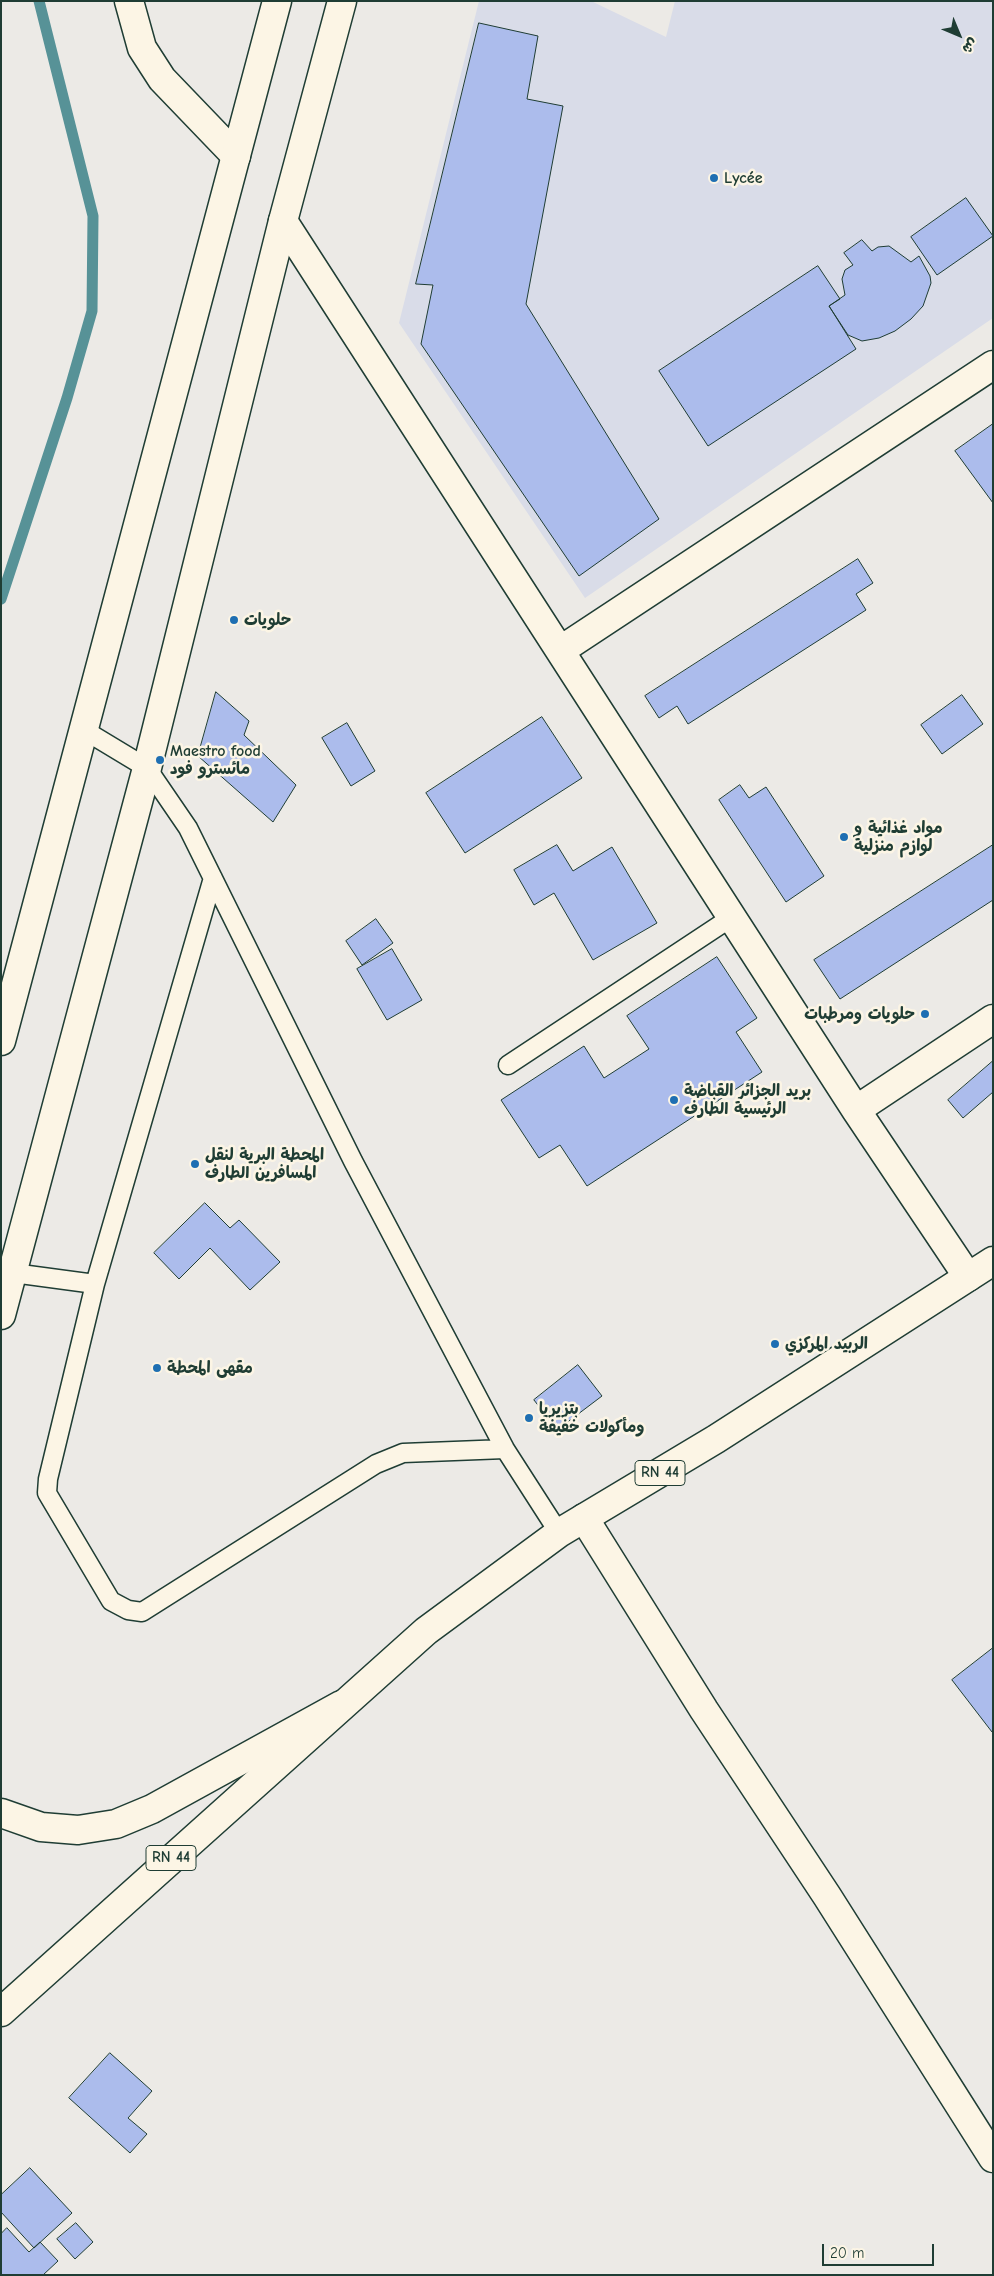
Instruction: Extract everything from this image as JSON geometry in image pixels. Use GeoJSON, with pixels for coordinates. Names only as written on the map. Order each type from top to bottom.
{"type":"FeatureCollection","features":[{"type":"Feature","properties":{"kind":"main road"},"geometry":{"type":"LineString","coordinates":[[129,1],[142,48],[162,79],[236,156]]}},
{"type":"Feature","properties":{"kind":"main road"},"geometry":{"type":"LineString","coordinates":[[1,1041],[7,1002],[84,730],[277,1]]}},
{"type":"Feature","properties":{"kind":"main road"},"geometry":{"type":"LineString","coordinates":[[1,1315],[14,1273],[147,768],[284,221],[342,1]]}},
{"type":"Feature","properties":{"kind":"main road"},"geometry":{"type":"LineString","coordinates":[[284,221],[856,1110],[968,1277]]}},
{"type":"Feature","properties":{"kind":"main road"},"geometry":{"type":"LineString","coordinates":[[561,650],[993,365]]}},
{"type":"Feature","properties":{"kind":"main road"},"geometry":{"type":"LineString","coordinates":[[856,1110],[993,1019]]}},
{"type":"Feature","properties":{"kind":"main road","name":"RN 44"},"geometry":{"type":"LineString","coordinates":[[1,2012],[341,1705],[426,1631],[559,1533],[716,1439],[993,1261]]}},
{"type":"Feature","properties":{"kind":"main road"},"geometry":{"type":"LineString","coordinates":[[584,1518],[704,1710],[827,1896],[993,2158]]}},
{"type":"Feature","properties":{"kind":"main road"},"geometry":{"type":"LineString","coordinates":[[1,1813],[41,1827],[78,1830],[116,1824],[152,1809],[341,1705]]}},
{"type":"Feature","properties":{"kind":"lane"},"geometry":{"type":"LineString","coordinates":[[84,730],[147,768],[188,828],[353,1161],[505,1449],[559,1533]]}},
{"type":"Feature","properties":{"kind":"lane"},"geometry":{"type":"LineString","coordinates":[[213,878],[95,1284],[48,1479],[47,1493],[111,1601],[128,1610],[142,1612],[376,1464],[403,1453],[505,1449]]}},
{"type":"Feature","properties":{"kind":"lane"},"geometry":{"type":"LineString","coordinates":[[508,1065],[732,917]]}},
{"type":"Feature","properties":{"kind":"lane"},"geometry":{"type":"LineString","coordinates":[[14,1273],[95,1284]]}},
{"type":"Feature","properties":{"kind":"shaded area","name":"Lycée"},"geometry":{"type":"Polygon","coordinates":[[[479,1],[591,1],[666,37],[675,1],[993,1],[993,318],[585,598],[399,323],[479,1]]]}},
{"type":"Feature","properties":{"kind":"building"},"geometry":{"type":"Polygon","coordinates":[[[479,23],[538,36],[527,99],[563,106],[526,304],[659,519],[579,576],[421,344],[433,285],[416,284],[479,23]]]}},
{"type":"Feature","properties":{"kind":"building"},"geometry":{"type":"Polygon","coordinates":[[[966,198],[993,236],[937,275],[911,237],[966,198]]]}},
{"type":"Feature","properties":{"kind":"building"},"geometry":{"type":"Polygon","coordinates":[[[862,240],[872,251],[878,247],[889,246],[911,262],[919,256],[930,276],[931,283],[923,306],[911,319],[895,331],[879,338],[862,341],[848,335],[829,306],[845,295],[842,279],[845,270],[853,265],[844,253],[862,240]]]}},
{"type":"Feature","properties":{"kind":"building"},"geometry":{"type":"Polygon","coordinates":[[[818,266],[840,299],[829,306],[856,349],[708,446],[659,371],[818,266]]]}},
{"type":"Feature","properties":{"kind":"building"},"geometry":{"type":"Polygon","coordinates":[[[993,424],[993,503],[955,451],[993,424]]]}},
{"type":"Feature","properties":{"kind":"building"},"geometry":{"type":"Polygon","coordinates":[[[858,559],[873,583],[856,594],[866,610],[688,724],[677,706],[659,718],[645,696],[858,559]]]}},
{"type":"Feature","properties":{"kind":"building"},"geometry":{"type":"Polygon","coordinates":[[[216,692],[249,721],[244,735],[296,785],[273,822],[198,756],[216,692]]]}},
{"type":"Feature","properties":{"kind":"building"},"geometry":{"type":"Polygon","coordinates":[[[962,695],[983,724],[942,754],[921,725],[962,695]]]}},
{"type":"Feature","properties":{"kind":"building"},"geometry":{"type":"Polygon","coordinates":[[[542,717],[582,778],[465,853],[426,793],[542,717]]]}},
{"type":"Feature","properties":{"kind":"building"},"geometry":{"type":"Polygon","coordinates":[[[347,723],[375,771],[351,786],[322,738],[347,723]]]}},
{"type":"Feature","properties":{"kind":"building"},"geometry":{"type":"Polygon","coordinates":[[[740,785],[749,798],[766,787],[824,876],[786,902],[719,800],[740,785]]]}},
{"type":"Feature","properties":{"kind":"building"},"geometry":{"type":"Polygon","coordinates":[[[557,845],[573,871],[612,847],[657,923],[593,960],[554,893],[534,905],[514,870],[557,845]]]}},
{"type":"Feature","properties":{"kind":"building"},"geometry":{"type":"Polygon","coordinates":[[[993,845],[993,900],[840,999],[814,960],[993,845]]]}},
{"type":"Feature","properties":{"kind":"building"},"geometry":{"type":"Polygon","coordinates":[[[376,919],[393,943],[362,965],[346,941],[376,919]]]}},
{"type":"Feature","properties":{"kind":"building"},"geometry":{"type":"Polygon","coordinates":[[[392,949],[422,1000],[387,1020],[357,969],[392,949]]]}},
{"type":"Feature","properties":{"kind":"building"},"geometry":{"type":"Polygon","coordinates":[[[717,957],[757,1018],[736,1032],[762,1072],[587,1186],[560,1145],[539,1158],[501,1100],[584,1046],[604,1078],[649,1049],[627,1016],[717,957]]]}},
{"type":"Feature","properties":{"kind":"building"},"geometry":{"type":"Polygon","coordinates":[[[993,1061],[993,1092],[963,1118],[948,1100],[993,1061]]]}},
{"type":"Feature","properties":{"kind":"building"},"geometry":{"type":"Polygon","coordinates":[[[205,1203],[230,1228],[239,1220],[280,1262],[250,1290],[210,1248],[179,1279],[154,1253],[205,1203]]]}},
{"type":"Feature","properties":{"kind":"building"},"geometry":{"type":"Polygon","coordinates":[[[578,1365],[602,1396],[557,1430],[534,1400],[578,1365]]]}},
{"type":"Feature","properties":{"kind":"building"},"geometry":{"type":"Polygon","coordinates":[[[993,1648],[993,1732],[992,1732],[952,1680],[993,1648]]]}},
{"type":"Feature","properties":{"kind":"building"},"geometry":{"type":"Polygon","coordinates":[[[110,2053],[152,2091],[128,2118],[147,2134],[130,2153],[69,2098],[110,2053]]]}},
{"type":"Feature","properties":{"kind":"building"},"geometry":{"type":"Polygon","coordinates":[[[30,2168],[72,2213],[34,2248],[1,2212],[1,2195],[30,2168]]]}},
{"type":"Feature","properties":{"kind":"building"},"geometry":{"type":"Polygon","coordinates":[[[76,2223],[93,2242],[75,2259],[57,2239],[76,2223]]]}},
{"type":"Feature","properties":{"kind":"building"},"geometry":{"type":"Polygon","coordinates":[[[7,2228],[29,2252],[40,2242],[58,2261],[43,2275],[1,2275],[1,2234],[7,2228]]]}},
{"type":"Feature","properties":{"kind":"waterway"},"geometry":{"type":"LineString","coordinates":[[1,599],[67,398],[92,311],[93,216],[39,1]]}},
{"type":"Feature","properties":{"kind":"place","name":"Lycée"},"geometry":{"type":"Point","coordinates":[714,178]}},
{"type":"Feature","properties":{"kind":"place","name":"حلويات"},"geometry":{"type":"Point","coordinates":[234,620]}},
{"type":"Feature","properties":{"kind":"place","name":"Maestro food مائسترو فود"},"geometry":{"type":"Point","coordinates":[160,760]}},
{"type":"Feature","properties":{"kind":"place","name":"مواد غذائية و لوازم منزلية"},"geometry":{"type":"Point","coordinates":[844,837]}},
{"type":"Feature","properties":{"kind":"place","name":"حلويات ومرطبات"},"geometry":{"type":"Point","coordinates":[925,1014]}},
{"type":"Feature","properties":{"kind":"place","name":"بريد الجزائر القباضة الرئيسية الطارف"},"geometry":{"type":"Point","coordinates":[674,1100]}},
{"type":"Feature","properties":{"kind":"place","name":"المحطة البرية لنقل المسافرين الطارف"},"geometry":{"type":"Point","coordinates":[195,1164]}},
{"type":"Feature","properties":{"kind":"place","name":"الربيد المركزي"},"geometry":{"type":"Point","coordinates":[775,1344]}},
{"type":"Feature","properties":{"kind":"place","name":"مقهى المحطة"},"geometry":{"type":"Point","coordinates":[157,1368]}},
{"type":"Feature","properties":{"kind":"place","name":"بتزيريا ومأكولات خفيفة"},"geometry":{"type":"Point","coordinates":[529,1418]}}]}
